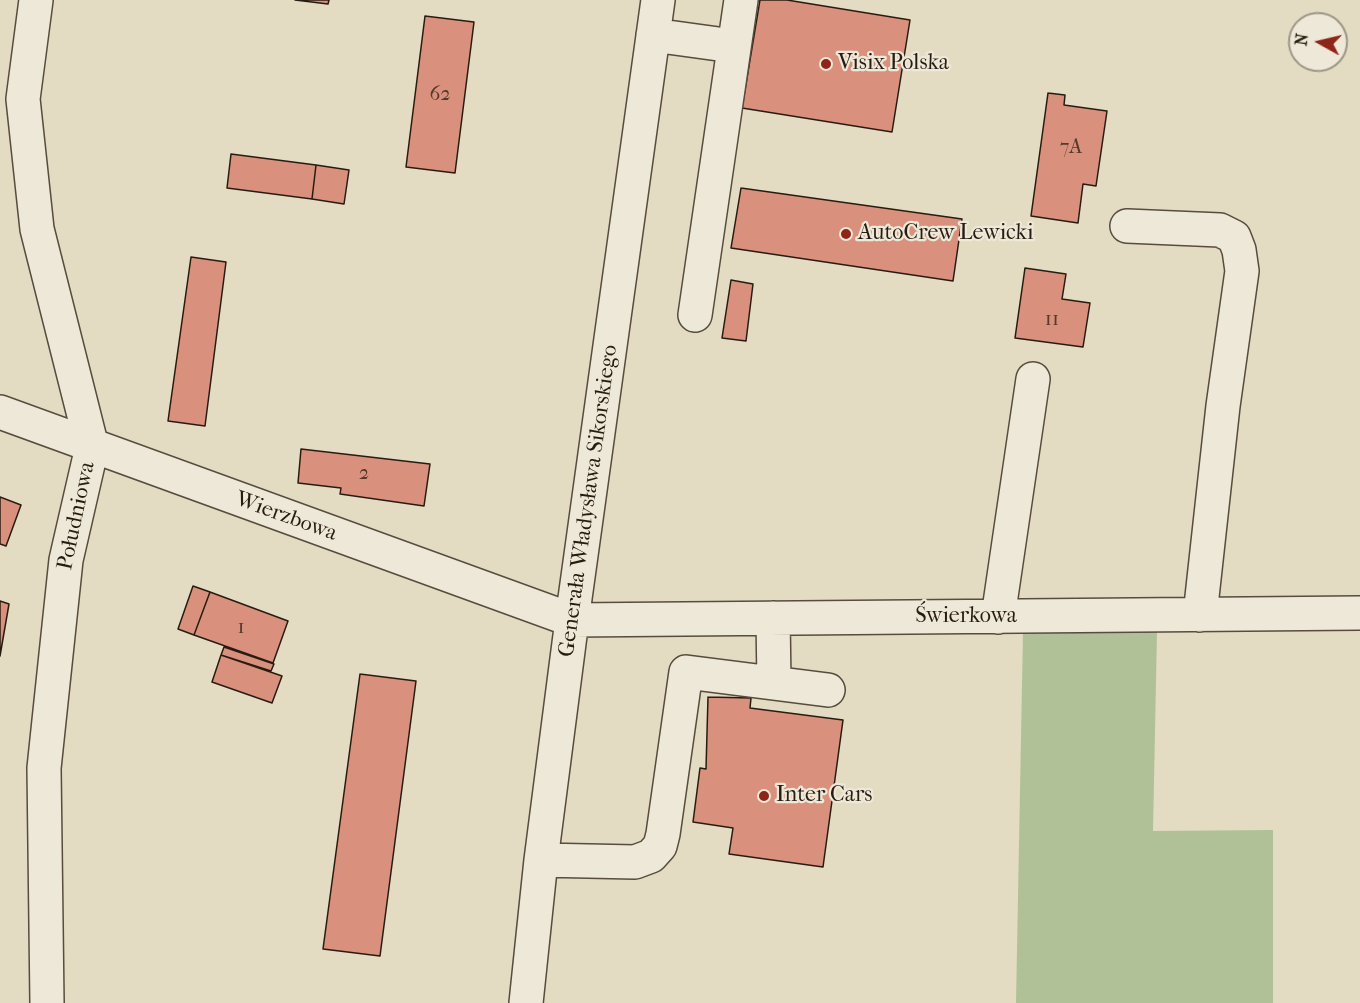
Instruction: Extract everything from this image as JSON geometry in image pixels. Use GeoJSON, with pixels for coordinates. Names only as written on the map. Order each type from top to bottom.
{"type":"FeatureCollection","features":[{"type":"Feature","properties":{"kind":"street","name":"Południowa"},"geometry":{"type":"LineString","coordinates":[[36,0],[23,99],[37,230],[92,447],[66,560],[44,768],[47,1003]]}},
{"type":"Feature","properties":{"kind":"street","name":"Generała Władysława Sikorskiego"},"geometry":{"type":"LineString","coordinates":[[526,1003],[541,860],[572,620],[658,0]]}},
{"type":"Feature","properties":{"kind":"street"},"geometry":{"type":"LineString","coordinates":[[695,315],[741,0]]}},
{"type":"Feature","properties":{"kind":"street"},"geometry":{"type":"LineString","coordinates":[[653,35],[733,46]]}},
{"type":"Feature","properties":{"kind":"street"},"geometry":{"type":"LineString","coordinates":[[1127,226],[1220,230],[1234,237],[1239,250],[1242,271],[1214,480],[1200,615]]}},
{"type":"Feature","properties":{"kind":"street"},"geometry":{"type":"LineString","coordinates":[[998,617],[1033,379]]}},
{"type":"Feature","properties":{"kind":"street","name":"Wierzbowa"},"geometry":{"type":"LineString","coordinates":[[0,412],[572,620]]}},
{"type":"Feature","properties":{"kind":"street","name":"Świerkowa"},"geometry":{"type":"LineString","coordinates":[[572,620],[1360,614]]}},
{"type":"Feature","properties":{"kind":"street"},"geometry":{"type":"LineString","coordinates":[[773,618],[774,683]]}},
{"type":"Feature","properties":{"kind":"street"},"geometry":{"type":"LineString","coordinates":[[541,860],[635,862],[651,856],[660,846],[686,672],[828,690]]}},
{"type":"Feature","properties":{"kind":"green space"},"geometry":{"type":"Polygon","coordinates":[[[1023,632],[1157,632],[1153,831],[1273,830],[1273,1003],[1016,1003],[1023,632]]]}},
{"type":"Feature","properties":{"kind":"building"},"geometry":{"type":"Polygon","coordinates":[[[295,0],[329,0],[328,4],[295,0]]]}},
{"type":"Feature","properties":{"kind":"building","name":"Visix Polska"},"geometry":{"type":"Polygon","coordinates":[[[760,0],[787,0],[910,20],[892,132],[742,108],[760,0]]]}},
{"type":"Feature","properties":{"kind":"building"},"geometry":{"type":"Polygon","coordinates":[[[425,16],[474,22],[455,173],[406,167],[425,16]]]}},
{"type":"Feature","properties":{"kind":"building"},"geometry":{"type":"Polygon","coordinates":[[[1048,93],[1065,95],[1064,105],[1107,111],[1096,186],[1083,184],[1078,223],[1031,216],[1048,93]]]}},
{"type":"Feature","properties":{"kind":"building"},"geometry":{"type":"Polygon","coordinates":[[[231,154],[316,165],[312,199],[227,188],[231,154]]]}},
{"type":"Feature","properties":{"kind":"building"},"geometry":{"type":"Polygon","coordinates":[[[316,165],[349,170],[344,204],[312,199],[316,165]]]}},
{"type":"Feature","properties":{"kind":"building","name":"AutoCrew Lewicki"},"geometry":{"type":"Polygon","coordinates":[[[741,188],[962,219],[953,281],[731,248],[741,188]]]}},
{"type":"Feature","properties":{"kind":"building"},"geometry":{"type":"Polygon","coordinates":[[[191,257],[226,262],[205,426],[168,421],[191,257]]]}},
{"type":"Feature","properties":{"kind":"building"},"geometry":{"type":"Polygon","coordinates":[[[1025,268],[1066,274],[1062,299],[1090,303],[1083,347],[1015,338],[1025,268]]]}},
{"type":"Feature","properties":{"kind":"building"},"geometry":{"type":"Polygon","coordinates":[[[731,280],[753,284],[746,341],[722,338],[731,280]]]}},
{"type":"Feature","properties":{"kind":"building"},"geometry":{"type":"Polygon","coordinates":[[[301,449],[430,464],[424,506],[340,494],[341,488],[298,483],[301,449]]]}},
{"type":"Feature","properties":{"kind":"building"},"geometry":{"type":"Polygon","coordinates":[[[0,497],[21,505],[6,546],[0,544],[0,497]]]}},
{"type":"Feature","properties":{"kind":"building"},"geometry":{"type":"Polygon","coordinates":[[[193,586],[210,592],[194,635],[178,629],[193,586]]]}},
{"type":"Feature","properties":{"kind":"building"},"geometry":{"type":"Polygon","coordinates":[[[210,592],[288,621],[273,663],[194,635],[210,592]]]}},
{"type":"Feature","properties":{"kind":"building"},"geometry":{"type":"Polygon","coordinates":[[[0,601],[9,604],[0,656],[0,601]]]}},
{"type":"Feature","properties":{"kind":"building"},"geometry":{"type":"Polygon","coordinates":[[[224,647],[274,664],[271,671],[221,655],[224,647]]]}},
{"type":"Feature","properties":{"kind":"building"},"geometry":{"type":"Polygon","coordinates":[[[221,655],[282,676],[272,703],[212,682],[221,655]]]}},
{"type":"Feature","properties":{"kind":"building"},"geometry":{"type":"Polygon","coordinates":[[[360,674],[416,681],[380,956],[323,949],[360,674]]]}},
{"type":"Feature","properties":{"kind":"building","name":"Inter Cars"},"geometry":{"type":"Polygon","coordinates":[[[708,697],[751,698],[750,708],[843,720],[823,867],[729,854],[733,828],[693,822],[700,768],[706,769],[708,697]]]}},
{"type":"Feature","properties":{"kind":"place","name":"Visix Polska"},"geometry":{"type":"Point","coordinates":[826,64]}},
{"type":"Feature","properties":{"kind":"place","name":"AutoCrew Lewicki"},"geometry":{"type":"Point","coordinates":[846,234]}},
{"type":"Feature","properties":{"kind":"place","name":"Inter Cars"},"geometry":{"type":"Point","coordinates":[764,796]}}]}
